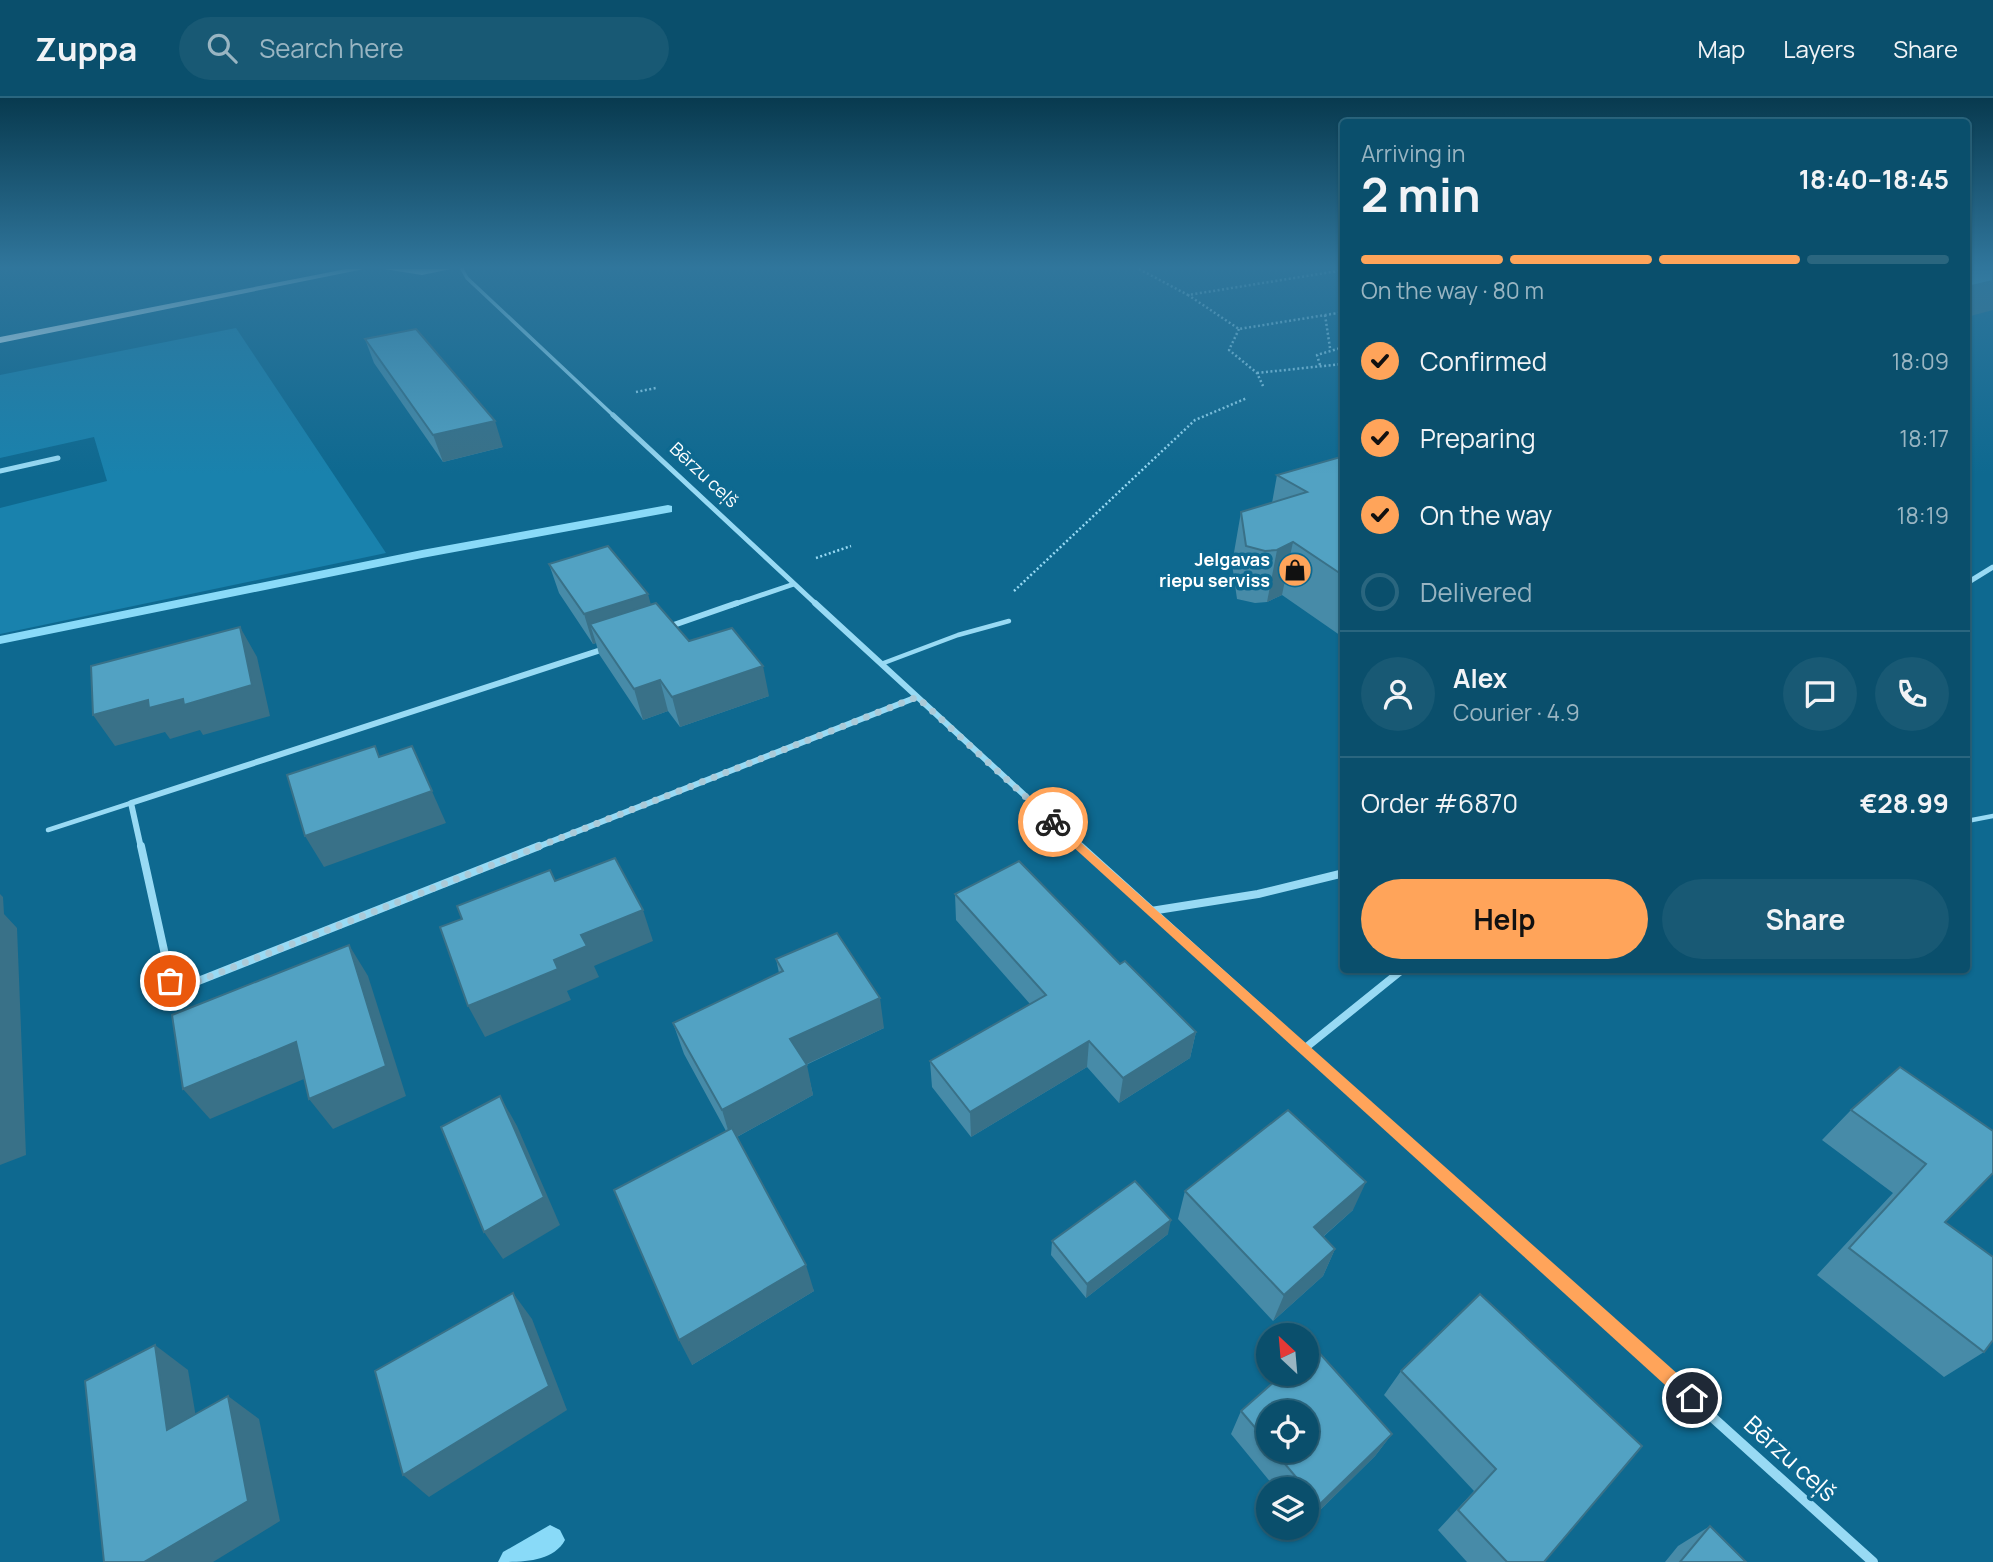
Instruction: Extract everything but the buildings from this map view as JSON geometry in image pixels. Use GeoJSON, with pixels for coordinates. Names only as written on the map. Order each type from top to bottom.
{"type":"FeatureCollection","features":[{"type":"Feature","properties":{"kind":"street","name":"Bērzu ceļš"},"geometry":{"type":"LineString","coordinates":[[530,337],[794,584],[1151,911],[1873,1562]]}},
{"type":"Feature","properties":{"kind":"street"},"geometry":{"type":"LineString","coordinates":[[0,471],[58,458]]}},
{"type":"Feature","properties":{"kind":"street"},"geometry":{"type":"LineString","coordinates":[[1970,581],[1993,567]]}},
{"type":"Feature","properties":{"kind":"street"},"geometry":{"type":"LineString","coordinates":[[662,629],[794,584]]}},
{"type":"Feature","properties":{"kind":"street"},"geometry":{"type":"LineString","coordinates":[[610,647],[131,803],[173,991],[917,697]]}},
{"type":"Feature","properties":{"kind":"street"},"geometry":{"type":"LineString","coordinates":[[1151,911],[1258,894],[1340,874]]}},
{"type":"Feature","properties":{"kind":"street"},"geometry":{"type":"LineString","coordinates":[[1304,1049],[1398,973]]}},
{"type":"Feature","properties":{"kind":"lane"},"geometry":{"type":"LineString","coordinates":[[881,664],[958,635],[1009,621]]}},
{"type":"Feature","properties":{"kind":"lane"},"geometry":{"type":"LineString","coordinates":[[48,830],[131,803]]}},
{"type":"Feature","properties":{"kind":"lane"},"geometry":{"type":"LineString","coordinates":[[1970,820],[1993,816]]}},
{"type":"Feature","properties":{"kind":"path"},"geometry":{"type":"LineString","coordinates":[[1235,337],[1229,350],[1257,373],[1263,386]]}},
{"type":"Feature","properties":{"kind":"path"},"geometry":{"type":"LineString","coordinates":[[1328,337],[1330,348]]}},
{"type":"Feature","properties":{"kind":"path"},"geometry":{"type":"LineString","coordinates":[[1321,366],[1317,355],[1340,347]]}},
{"type":"Feature","properties":{"kind":"path"},"geometry":{"type":"LineString","coordinates":[[1257,373],[1340,364]]}},
{"type":"Feature","properties":{"kind":"path"},"geometry":{"type":"LineString","coordinates":[[1006,599],[1195,420],[1247,398]]}},
{"type":"Feature","properties":{"kind":"shaded area"},"geometry":{"type":"Polygon","coordinates":[[[189,337],[242,337],[386,553],[0,634],[0,508],[107,481],[94,437],[0,458],[0,375],[189,337]]]}},
{"type":"Feature","properties":{"kind":"waterway"},"geometry":{"type":"LineString","coordinates":[[0,640],[422,554],[668,509]]}},
{"type":"Feature","properties":{"kind":"waterway"},"geometry":{"type":"LineString","coordinates":[[513,1562],[550,1540]]}},
{"type":"Feature","properties":{"kind":"way so far"},"geometry":{"type":"LineString","coordinates":[[170,981],[173,991],[917,697],[1053,822]]}},
{"type":"Feature","properties":{"kind":"place","name":"Jelgavas riepu serviss"},"geometry":{"type":"Point","coordinates":[1295,570]}},
{"type":"Feature","properties":{"kind":"route"},"geometry":{"type":"LineString","coordinates":[[1053,822],[1692,1398]]}}]}
